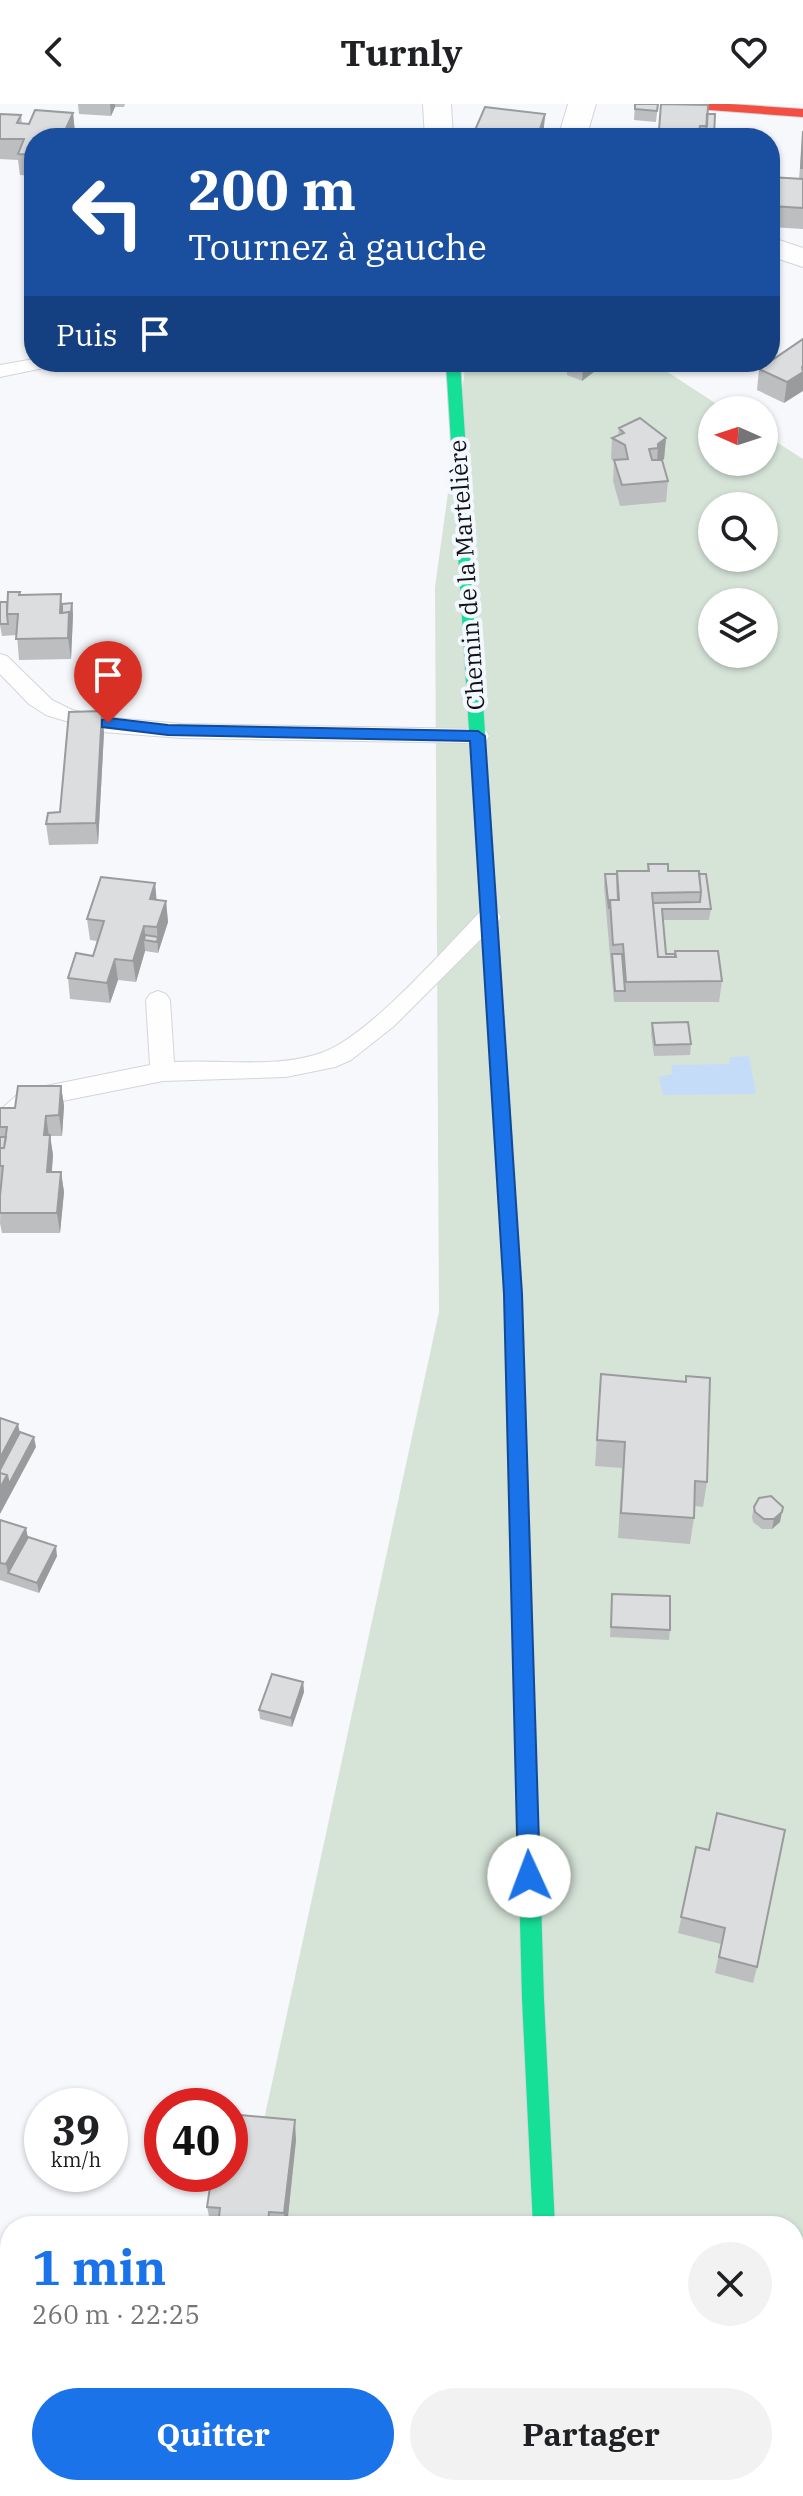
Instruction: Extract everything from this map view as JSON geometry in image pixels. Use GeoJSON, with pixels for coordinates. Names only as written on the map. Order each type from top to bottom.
{"type":"FeatureCollection","features":[{"type":"Feature","properties":{"kind":"street"},"geometry":{"type":"LineString","coordinates":[[437,104],[438,128]]}},
{"type":"Feature","properties":{"kind":"street"},"geometry":{"type":"LineString","coordinates":[[575,128],[582,104]]}},
{"type":"Feature","properties":{"kind":"street"},"geometry":{"type":"LineString","coordinates":[[683,104],[803,113]]}},
{"type":"Feature","properties":{"kind":"street"},"geometry":{"type":"LineString","coordinates":[[780,250],[803,258]]}},
{"type":"Feature","properties":{"kind":"street","name":"Chemin de la Martelière"},"geometry":{"type":"LineString","coordinates":[[454,372],[513,1294],[533,1999],[544,2216]]}},
{"type":"Feature","properties":{"kind":"lane"},"geometry":{"type":"LineString","coordinates":[[0,371],[24,366]]}},
{"type":"Feature","properties":{"kind":"lane"},"geometry":{"type":"LineString","coordinates":[[0,661],[24,691],[42,705],[63,715],[88,721],[168,730],[478,736]]}},
{"type":"Feature","properties":{"kind":"lane"},"geometry":{"type":"LineString","coordinates":[[0,1131],[7,1118],[21,1104],[43,1093],[86,1089],[162,1072],[292,1069],[330,1061],[353,1048],[489,917]]}},
{"type":"Feature","properties":{"kind":"lane"},"geometry":{"type":"LineString","coordinates":[[158,1000],[162,1072]]}},
{"type":"Feature","properties":{"kind":"green space"},"geometry":{"type":"Polygon","coordinates":[[[465,372],[667,372],[704,396],[698,396],[698,476],[778,476],[778,443],[803,459],[803,2216],[243,2216],[439,1312],[435,587],[465,372]]]}},
{"type":"Feature","properties":{"kind":"water"},"geometry":{"type":"Polygon","coordinates":[[[749,1056],[756,1094],[663,1095],[659,1077],[673,1074],[671,1065],[729,1064],[730,1057],[749,1056]]]}},
{"type":"Feature","properties":{"kind":"building"},"geometry":{"type":"Polygon","coordinates":[[[635,104],[658,104],[657,111],[635,109],[635,104]]]}},
{"type":"Feature","properties":{"kind":"building"},"geometry":{"type":"Polygon","coordinates":[[[661,104],[708,105],[707,126],[659,128],[661,104]]]}},
{"type":"Feature","properties":{"kind":"building"},"geometry":{"type":"Polygon","coordinates":[[[485,107],[545,114],[540,128],[476,128],[485,107]]]}},
{"type":"Feature","properties":{"kind":"building"},"geometry":{"type":"Polygon","coordinates":[[[35,110],[73,113],[66,128],[24,128],[24,139],[0,139],[0,114],[21,115],[17,123],[29,124],[35,110]]]}},
{"type":"Feature","properties":{"kind":"building"},"geometry":{"type":"Polygon","coordinates":[[[707,114],[715,114],[714,128],[706,128],[707,114]]]}},
{"type":"Feature","properties":{"kind":"building"},"geometry":{"type":"Polygon","coordinates":[[[24,139],[24,154],[18,154],[24,139]]]}},
{"type":"Feature","properties":{"kind":"building"},"geometry":{"type":"Polygon","coordinates":[[[780,178],[803,179],[803,208],[780,207],[780,178]]]}},
{"type":"Feature","properties":{"kind":"building"},"geometry":{"type":"Polygon","coordinates":[[[803,339],[803,372],[787,382],[765,372],[780,372],[780,355],[803,339]]]}},
{"type":"Feature","properties":{"kind":"building"},"geometry":{"type":"Polygon","coordinates":[[[640,418],[666,438],[658,444],[658,448],[649,449],[652,460],[662,460],[668,481],[622,485],[614,460],[628,459],[625,445],[612,438],[624,433],[619,428],[640,418]]]}},
{"type":"Feature","properties":{"kind":"building"},"geometry":{"type":"Polygon","coordinates":[[[8,592],[20,592],[19,595],[61,594],[60,613],[69,612],[68,638],[16,639],[18,614],[7,614],[8,592]]]}},
{"type":"Feature","properties":{"kind":"building"},"geometry":{"type":"Polygon","coordinates":[[[0,602],[7,602],[8,624],[0,624],[0,602]]]}},
{"type":"Feature","properties":{"kind":"building"},"geometry":{"type":"Polygon","coordinates":[[[72,603],[70,622],[69,612],[62,613],[62,604],[72,603]]]}},
{"type":"Feature","properties":{"kind":"building"},"geometry":{"type":"Polygon","coordinates":[[[102,711],[96,823],[46,824],[48,813],[60,812],[69,712],[102,711]]]}},
{"type":"Feature","properties":{"kind":"building"},"geometry":{"type":"Polygon","coordinates":[[[648,864],[668,864],[668,871],[699,871],[701,892],[652,893],[658,957],[676,957],[675,951],[718,951],[722,981],[626,982],[623,944],[613,945],[610,900],[619,900],[617,871],[649,871],[648,864]]]}},
{"type":"Feature","properties":{"kind":"building"},"geometry":{"type":"Polygon","coordinates":[[[605,874],[617,874],[618,900],[610,900],[609,909],[605,874]]]}},
{"type":"Feature","properties":{"kind":"building"},"geometry":{"type":"Polygon","coordinates":[[[699,874],[706,874],[711,909],[662,909],[666,954],[675,954],[675,957],[658,957],[653,903],[700,902],[699,874]]]}},
{"type":"Feature","properties":{"kind":"building"},"geometry":{"type":"Polygon","coordinates":[[[101,877],[155,883],[150,899],[166,901],[157,927],[144,926],[133,961],[115,959],[107,983],[68,978],[76,953],[93,956],[104,921],[87,919],[101,877]]]}},
{"type":"Feature","properties":{"kind":"building"},"geometry":{"type":"Polygon","coordinates":[[[145,935],[158,937],[157,942],[144,940],[145,935]]]}},
{"type":"Feature","properties":{"kind":"building"},"geometry":{"type":"Polygon","coordinates":[[[612,954],[622,954],[625,991],[615,991],[612,954]]]}},
{"type":"Feature","properties":{"kind":"building"},"geometry":{"type":"Polygon","coordinates":[[[688,1022],[691,1044],[655,1045],[652,1023],[688,1022]]]}},
{"type":"Feature","properties":{"kind":"building"},"geometry":{"type":"Polygon","coordinates":[[[18,1086],[61,1086],[59,1115],[46,1116],[44,1135],[50,1135],[47,1172],[61,1172],[57,1213],[0,1213],[3,1166],[0,1166],[0,1148],[4,1148],[7,1127],[0,1127],[0,1108],[15,1108],[18,1086]]]}},
{"type":"Feature","properties":{"kind":"building"},"geometry":{"type":"Polygon","coordinates":[[[0,1137],[6,1137],[4,1148],[0,1148],[0,1137]]]}},
{"type":"Feature","properties":{"kind":"building"},"geometry":{"type":"Polygon","coordinates":[[[601,1374],[686,1382],[686,1376],[710,1378],[707,1482],[695,1481],[694,1518],[621,1513],[625,1442],[597,1440],[601,1374]]]}},
{"type":"Feature","properties":{"kind":"building"},"geometry":{"type":"Polygon","coordinates":[[[0,1418],[18,1424],[0,1458],[0,1418]]]}},
{"type":"Feature","properties":{"kind":"building"},"geometry":{"type":"Polygon","coordinates":[[[20,1432],[34,1437],[9,1484],[7,1475],[0,1473],[0,1470],[20,1432]]]}},
{"type":"Feature","properties":{"kind":"building"},"geometry":{"type":"Polygon","coordinates":[[[0,1473],[7,1475],[0,1488],[0,1473]]]}},
{"type":"Feature","properties":{"kind":"building"},"geometry":{"type":"Polygon","coordinates":[[[771,1496],[783,1507],[782,1512],[774,1519],[764,1519],[755,1512],[754,1507],[759,1498],[771,1496]]]}},
{"type":"Feature","properties":{"kind":"building"},"geometry":{"type":"Polygon","coordinates":[[[0,1520],[26,1528],[6,1564],[0,1563],[0,1520]]]}},
{"type":"Feature","properties":{"kind":"building"},"geometry":{"type":"Polygon","coordinates":[[[28,1537],[56,1546],[37,1583],[8,1573],[28,1537]]]}},
{"type":"Feature","properties":{"kind":"building"},"geometry":{"type":"Polygon","coordinates":[[[612,1594],[670,1596],[670,1630],[611,1627],[612,1594]]]}},
{"type":"Feature","properties":{"kind":"building"},"geometry":{"type":"Polygon","coordinates":[[[272,1674],[303,1682],[291,1718],[259,1710],[272,1674]]]}},
{"type":"Feature","properties":{"kind":"building"},"geometry":{"type":"Polygon","coordinates":[[[717,1813],[785,1830],[757,1967],[719,1957],[725,1928],[681,1917],[696,1847],[709,1850],[717,1813]]]}},
{"type":"Feature","properties":{"kind":"building"},"geometry":{"type":"Polygon","coordinates":[[[248,2116],[295,2120],[284,2213],[219,2216],[220,2208],[207,2207],[209,2192],[248,2192],[248,2116]]]}},
{"type":"Feature","properties":{"kind":"traffic: fast"},"geometry":{"type":"LineString","coordinates":[[454,372],[504,1147]]}},
{"type":"Feature","properties":{"kind":"traffic: fast"},"geometry":{"type":"LineString","coordinates":[[520,1540],[533,1999],[544,2216]]}},
{"type":"Feature","properties":{"kind":"traffic: slow"},"geometry":{"type":"LineString","coordinates":[[504,1147],[513,1294],[520,1540]]}},
{"type":"Feature","properties":{"kind":"traffic: jam"},"geometry":{"type":"LineString","coordinates":[[683,104],[803,113]]}},
{"type":"Feature","properties":{"kind":"route"},"geometry":{"type":"LineString","coordinates":[[108,723],[168,730],[478,736],[513,1294],[529,1876]]}}]}
